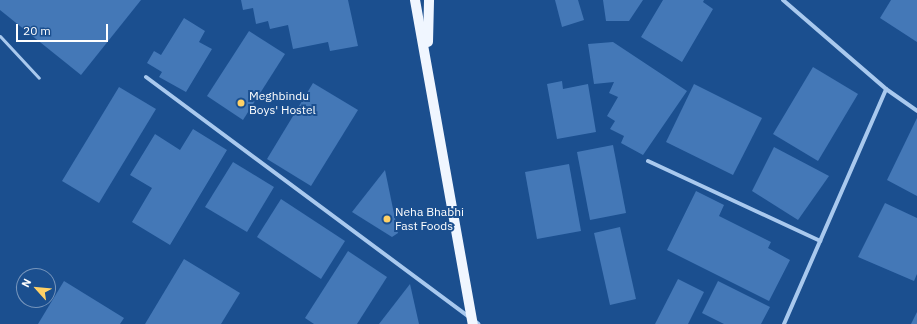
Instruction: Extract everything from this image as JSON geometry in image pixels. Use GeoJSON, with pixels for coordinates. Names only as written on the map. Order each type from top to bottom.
{"type":"FeatureCollection","features":[{"type":"Feature","properties":{"kind":"main road"},"geometry":{"type":"LineString","coordinates":[[415,0],[474,322]]}},
{"type":"Feature","properties":{"kind":"main road"},"geometry":{"type":"LineString","coordinates":[[427,60],[429,0]]}},
{"type":"Feature","properties":{"kind":"street"},"geometry":{"type":"LineString","coordinates":[[783,0],[886,89],[917,111]]}},
{"type":"Feature","properties":{"kind":"street"},"geometry":{"type":"LineString","coordinates":[[146,77],[474,322]]}},
{"type":"Feature","properties":{"kind":"street"},"geometry":{"type":"LineString","coordinates":[[784,324],[886,89]]}},
{"type":"Feature","properties":{"kind":"street"},"geometry":{"type":"LineString","coordinates":[[648,160],[820,241]]}},
{"type":"Feature","properties":{"kind":"lane"},"geometry":{"type":"LineString","coordinates":[[0,36],[39,78]]}},
{"type":"Feature","properties":{"kind":"building"},"geometry":{"type":"Polygon","coordinates":[[[0,0],[141,0],[81,75],[0,10],[0,0]]]}},
{"type":"Feature","properties":{"kind":"building"},"geometry":{"type":"Polygon","coordinates":[[[241,0],[348,0],[358,46],[330,51],[328,42],[293,49],[288,25],[270,29],[268,21],[256,24],[253,8],[243,10],[241,0]]]}},
{"type":"Feature","properties":{"kind":"building"},"geometry":{"type":"Polygon","coordinates":[[[555,0],[578,0],[584,20],[562,27],[555,0]]]}},
{"type":"Feature","properties":{"kind":"building"},"geometry":{"type":"Polygon","coordinates":[[[603,0],[643,0],[629,21],[606,21],[603,0]]]}},
{"type":"Feature","properties":{"kind":"building"},"geometry":{"type":"Polygon","coordinates":[[[663,0],[704,0],[703,2],[713,9],[682,62],[641,37],[663,0]]]}},
{"type":"Feature","properties":{"kind":"building"},"geometry":{"type":"Polygon","coordinates":[[[891,0],[917,0],[917,42],[880,18],[891,0]]]}},
{"type":"Feature","properties":{"kind":"building"},"geometry":{"type":"Polygon","coordinates":[[[184,18],[205,31],[199,42],[212,49],[186,92],[159,77],[162,72],[147,63],[154,51],[161,55],[184,18]]]}},
{"type":"Feature","properties":{"kind":"building"},"geometry":{"type":"Polygon","coordinates":[[[249,31],[285,54],[243,120],[207,96],[249,31]]]}},
{"type":"Feature","properties":{"kind":"building"},"geometry":{"type":"Polygon","coordinates":[[[613,42],[687,91],[643,155],[621,143],[624,136],[610,129],[615,121],[607,116],[618,97],[609,93],[614,82],[594,84],[588,44],[613,42]]]}},
{"type":"Feature","properties":{"kind":"building"},"geometry":{"type":"Polygon","coordinates":[[[813,67],[858,94],[818,161],[773,134],[813,67]]]}},
{"type":"Feature","properties":{"kind":"building"},"geometry":{"type":"Polygon","coordinates":[[[562,81],[563,89],[588,84],[596,132],[557,139],[547,84],[562,81]]]}},
{"type":"Feature","properties":{"kind":"building"},"geometry":{"type":"Polygon","coordinates":[[[313,83],[358,110],[311,186],[267,159],[313,83]]]}},
{"type":"Feature","properties":{"kind":"building"},"geometry":{"type":"Polygon","coordinates":[[[694,84],[762,118],[733,175],[666,142],[694,84]]]}},
{"type":"Feature","properties":{"kind":"building"},"geometry":{"type":"Polygon","coordinates":[[[119,87],[156,109],[99,203],[62,181],[119,87]]]}},
{"type":"Feature","properties":{"kind":"building"},"geometry":{"type":"Polygon","coordinates":[[[917,118],[917,196],[887,180],[917,118]]]}},
{"type":"Feature","properties":{"kind":"building"},"geometry":{"type":"Polygon","coordinates":[[[193,129],[227,150],[170,245],[132,222],[152,188],[130,175],[155,134],[180,150],[193,129]]]}},
{"type":"Feature","properties":{"kind":"building"},"geometry":{"type":"Polygon","coordinates":[[[613,145],[626,213],[590,220],[577,152],[613,145]]]}},
{"type":"Feature","properties":{"kind":"building"},"geometry":{"type":"Polygon","coordinates":[[[774,147],[829,176],[798,220],[752,191],[774,147]]]}},
{"type":"Feature","properties":{"kind":"building"},"geometry":{"type":"Polygon","coordinates":[[[233,162],[274,187],[247,232],[205,207],[233,162]]]}},
{"type":"Feature","properties":{"kind":"building"},"geometry":{"type":"Polygon","coordinates":[[[569,164],[581,231],[537,239],[525,172],[569,164]]]}},
{"type":"Feature","properties":{"kind":"building"},"geometry":{"type":"Polygon","coordinates":[[[385,170],[398,233],[392,237],[352,212],[385,170]]]}},
{"type":"Feature","properties":{"kind":"building"},"geometry":{"type":"Polygon","coordinates":[[[696,191],[724,205],[719,216],[771,242],[768,248],[790,260],[769,301],[667,250],[696,191]]]}},
{"type":"Feature","properties":{"kind":"building"},"geometry":{"type":"Polygon","coordinates":[[[281,199],[345,241],[321,279],[257,237],[281,199]]]}},
{"type":"Feature","properties":{"kind":"building"},"geometry":{"type":"Polygon","coordinates":[[[885,203],[917,218],[917,274],[914,281],[858,257],[885,203]]]}},
{"type":"Feature","properties":{"kind":"building"},"geometry":{"type":"Polygon","coordinates":[[[620,227],[636,299],[610,305],[594,233],[620,227]]]}},
{"type":"Feature","properties":{"kind":"building"},"geometry":{"type":"Polygon","coordinates":[[[348,251],[387,277],[357,324],[314,324],[305,318],[348,251]]]}},
{"type":"Feature","properties":{"kind":"building"},"geometry":{"type":"Polygon","coordinates":[[[184,259],[240,293],[221,324],[145,324],[184,259]]]}},
{"type":"Feature","properties":{"kind":"building"},"geometry":{"type":"Polygon","coordinates":[[[678,279],[704,292],[688,324],[655,324],[678,279]]]}},
{"type":"Feature","properties":{"kind":"building"},"geometry":{"type":"Polygon","coordinates":[[[64,281],[124,318],[120,324],[38,324],[48,308],[56,308],[56,294],[64,281]]]}},
{"type":"Feature","properties":{"kind":"building"},"geometry":{"type":"Polygon","coordinates":[[[718,281],[770,307],[761,324],[724,324],[702,313],[718,281]]]}},
{"type":"Feature","properties":{"kind":"building"},"geometry":{"type":"Polygon","coordinates":[[[410,284],[419,324],[379,324],[410,284]]]}},
{"type":"Feature","properties":{"kind":"building"},"geometry":{"type":"Polygon","coordinates":[[[917,312],[917,324],[911,324],[917,312]]]}},
{"type":"Feature","properties":{"kind":"place","name":"Meghbindu Boys' Hostel"},"geometry":{"type":"Point","coordinates":[241,103]}},
{"type":"Feature","properties":{"kind":"place","name":"Neha Bhabhi Fast Foods"},"geometry":{"type":"Point","coordinates":[387,219]}}]}
